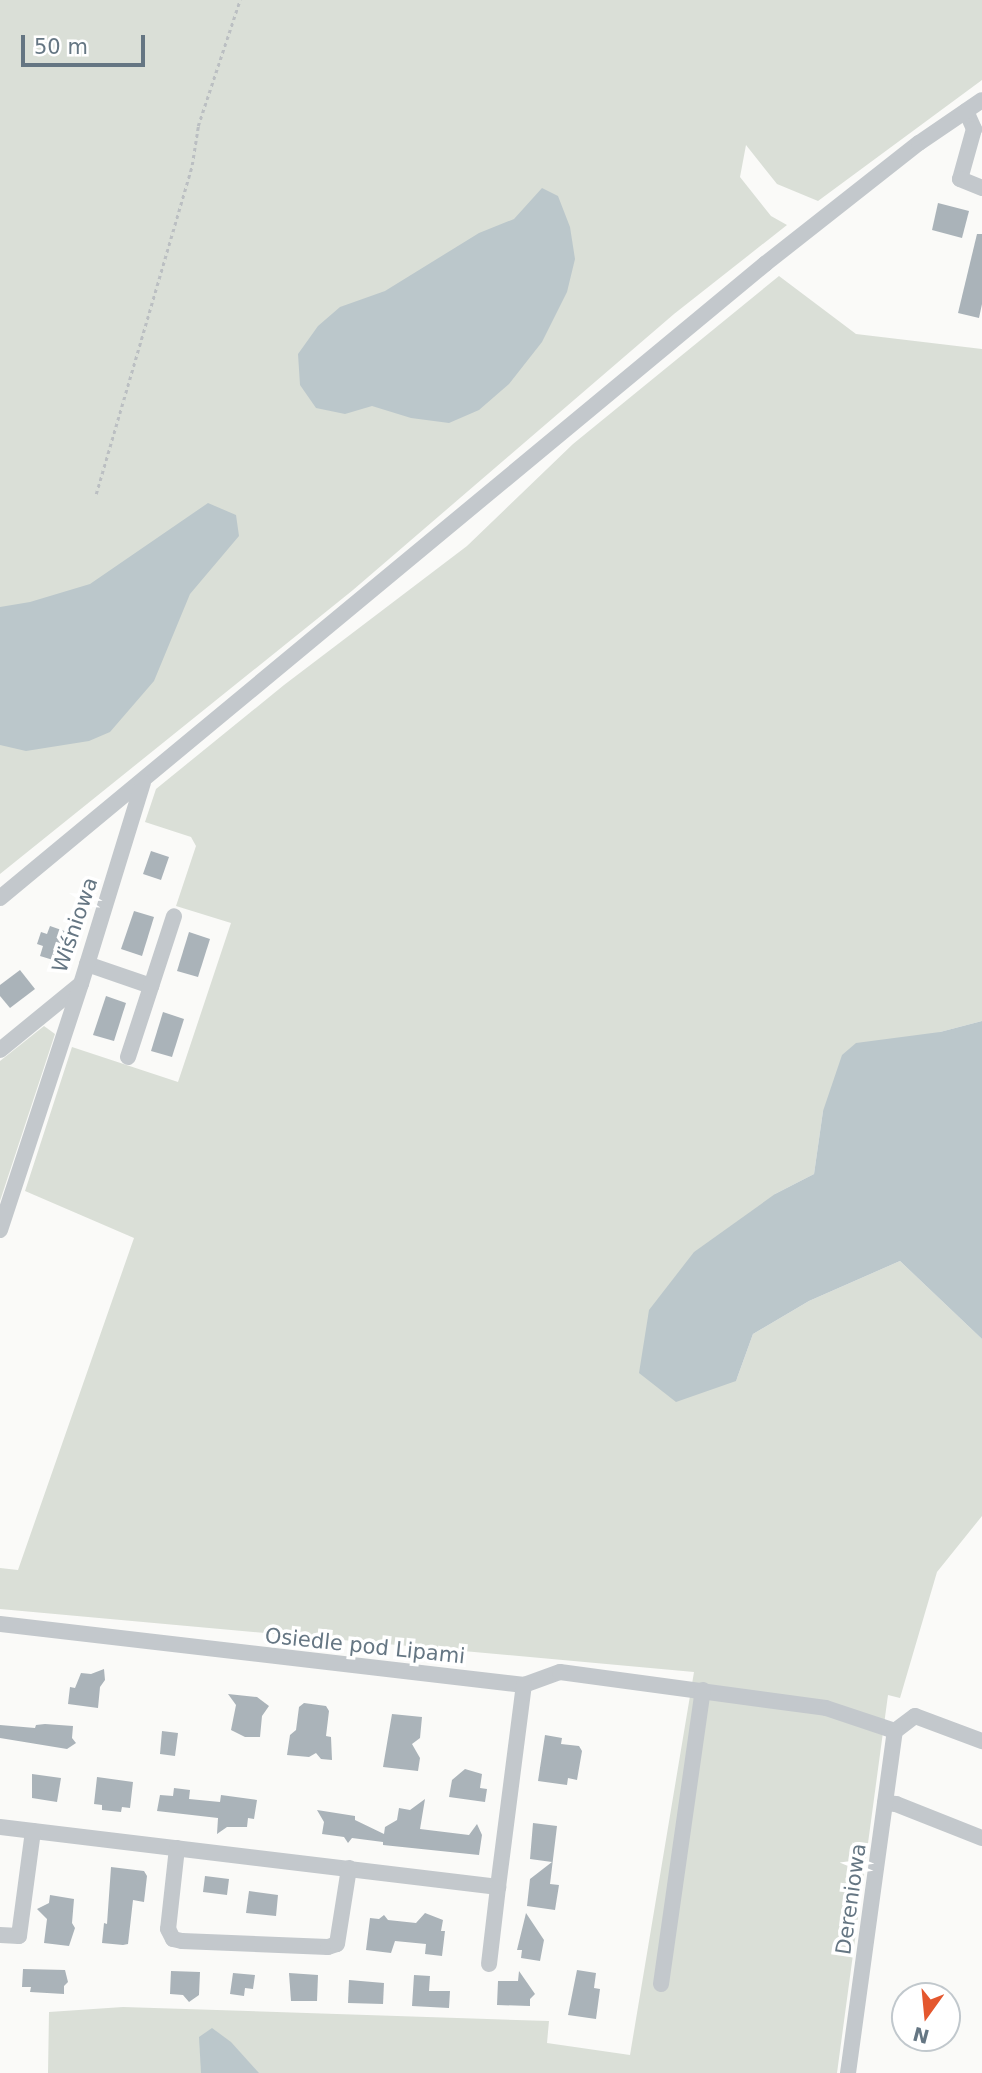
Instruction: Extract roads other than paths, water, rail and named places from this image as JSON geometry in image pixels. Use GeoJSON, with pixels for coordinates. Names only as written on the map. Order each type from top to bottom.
{"type":"FeatureCollection","features":[{"type":"Feature","properties":{"kind":"street"},"geometry":{"type":"LineString","coordinates":[[0,898],[765,264],[919,142],[982,100]]}},
{"type":"Feature","properties":{"kind":"street"},"geometry":{"type":"LineString","coordinates":[[966,111],[974,129],[960,179],[982,188]]}},
{"type":"Feature","properties":{"kind":"street","name":"Wiśniowa"},"geometry":{"type":"LineString","coordinates":[[0,1050],[81,984],[143,782]]}},
{"type":"Feature","properties":{"kind":"street"},"geometry":{"type":"LineString","coordinates":[[128,1057],[174,916]]}},
{"type":"Feature","properties":{"kind":"street"},"geometry":{"type":"LineString","coordinates":[[87,964],[151,986]]}},
{"type":"Feature","properties":{"kind":"street"},"geometry":{"type":"LineString","coordinates":[[0,1230],[81,984]]}},
{"type":"Feature","properties":{"kind":"street","name":"Osiedle pod Lipami"},"geometry":{"type":"LineString","coordinates":[[0,1623],[524,1685]]}},
{"type":"Feature","properties":{"kind":"street"},"geometry":{"type":"LineString","coordinates":[[489,1964],[524,1685],[560,1672],[826,1708],[895,1731],[915,1716],[982,1741]]}},
{"type":"Feature","properties":{"kind":"street"},"geometry":{"type":"LineString","coordinates":[[661,1984],[704,1690]]}},
{"type":"Feature","properties":{"kind":"street","name":"Dereniowa"},"geometry":{"type":"LineString","coordinates":[[848,2073],[895,1731]]}},
{"type":"Feature","properties":{"kind":"street"},"geometry":{"type":"LineString","coordinates":[[885,1803],[896,1804],[982,1838]]}},
{"type":"Feature","properties":{"kind":"street"},"geometry":{"type":"LineString","coordinates":[[0,1827],[498,1886]]}},
{"type":"Feature","properties":{"kind":"street"},"geometry":{"type":"LineString","coordinates":[[0,1935],[19,1936],[33,1831]]}},
{"type":"Feature","properties":{"kind":"street"},"geometry":{"type":"LineString","coordinates":[[177,1848],[168,1929],[173,1939],[182,1941],[328,1947],[337,1944],[349,1868]]}}]}
